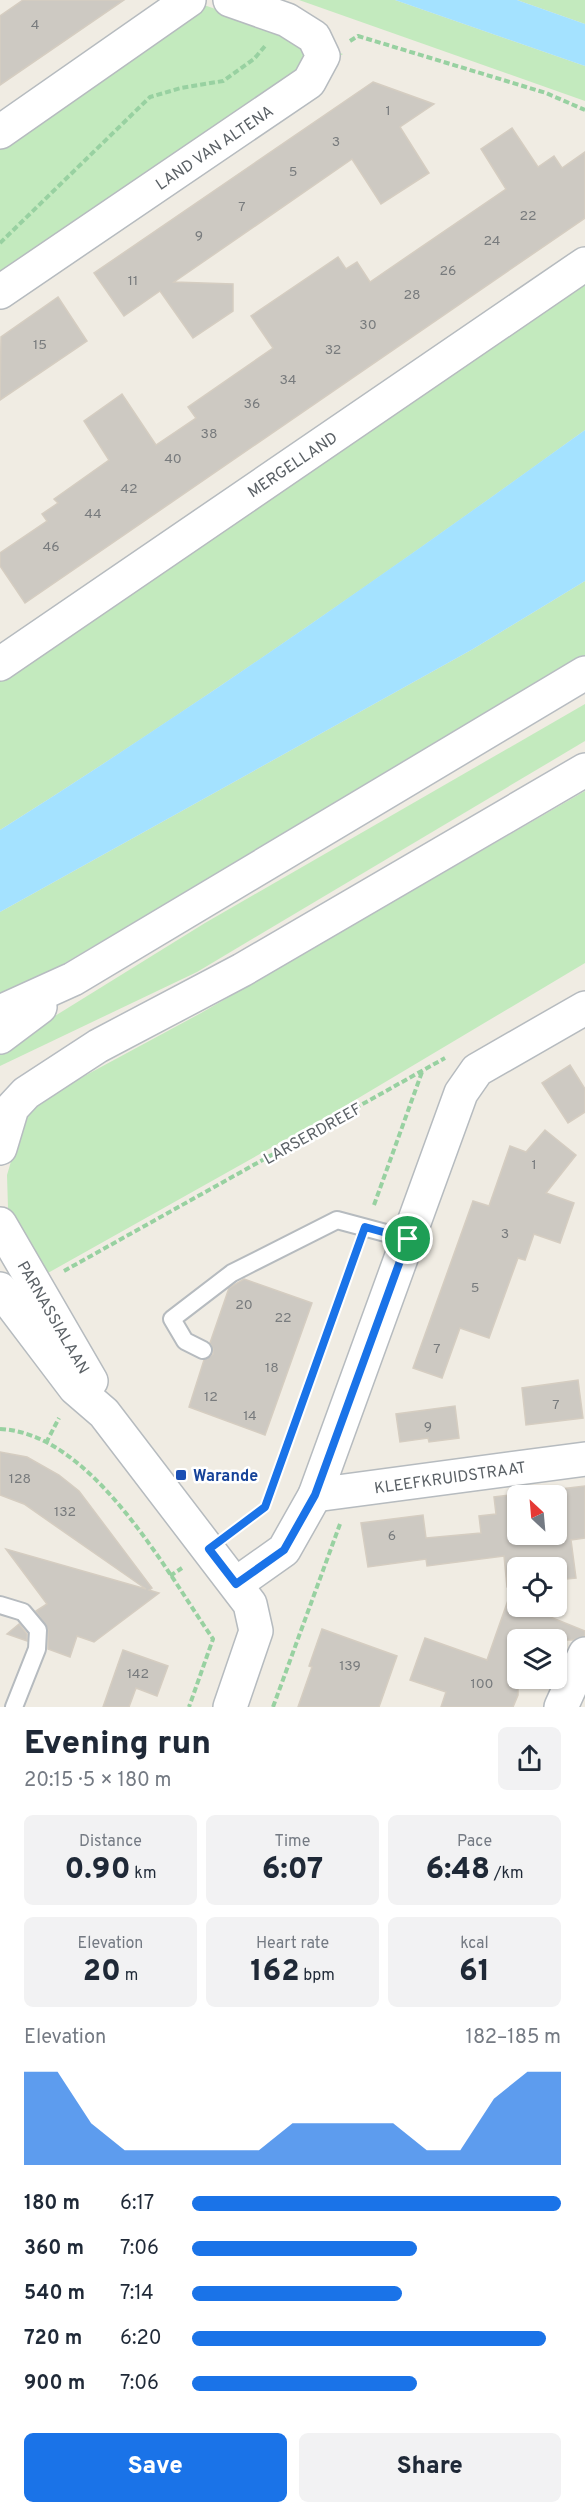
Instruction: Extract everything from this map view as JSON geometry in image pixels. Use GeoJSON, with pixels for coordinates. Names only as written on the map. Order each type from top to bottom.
{"type":"FeatureCollection","features":[{"type":"Feature","properties":{"kind":"street"},"geometry":{"type":"LineString","coordinates":[[0,132],[189,0]]}},
{"type":"Feature","properties":{"kind":"street"},"geometry":{"type":"LineString","coordinates":[[230,0],[287,21],[314,38],[323,56]]}},
{"type":"Feature","properties":{"kind":"street","name":"LAND VAN ALTENA"},"geometry":{"type":"LineString","coordinates":[[0,292],[309,82],[323,56]]}},
{"type":"Feature","properties":{"kind":"street","name":"MERGELLAND"},"geometry":{"type":"LineString","coordinates":[[0,664],[585,264]]}},
{"type":"Feature","properties":{"kind":"street"},"geometry":{"type":"LineString","coordinates":[[0,1011],[73,979],[585,673]]}},
{"type":"Feature","properties":{"kind":"street"},"geometry":{"type":"LineString","coordinates":[[3,1136],[12,1108],[26,1093],[98,1046],[242,970],[585,770]]}},
{"type":"Feature","properties":{"kind":"street"},"geometry":{"type":"LineString","coordinates":[[0,1037],[22,1022],[73,979]]}},
{"type":"Feature","properties":{"kind":"street"},"geometry":{"type":"LineString","coordinates":[[236,1584],[284,1550],[315,1495],[461,1094],[477,1070],[585,1008]]}},
{"type":"Feature","properties":{"kind":"street"},"geometry":{"type":"LineString","coordinates":[[0,1087],[28,1069],[98,1046]]}},
{"type":"Feature","properties":{"kind":"street","name":"PARNASSIALAAN"},"geometry":{"type":"LineString","coordinates":[[0,1224],[89,1376],[104,1413]]}},
{"type":"Feature","properties":{"kind":"street","name":"PARNASSIALAAN"},"geometry":{"type":"LineString","coordinates":[[0,1289],[75,1388],[104,1413],[250,1604],[256,1631],[230,1707]]}},
{"type":"Feature","properties":{"kind":"street","name":"KLEEFKRUIDSTRAAT"},"geometry":{"type":"LineString","coordinates":[[315,1495],[585,1459]]}},
{"type":"Feature","properties":{"kind":"street"},"geometry":{"type":"LineString","coordinates":[[561,1707],[585,1653]]}},
{"type":"Feature","properties":{"kind":"lane"},"geometry":{"type":"LineString","coordinates":[[203,1350],[185,1341],[172,1319],[232,1273],[338,1220],[408,1239]]}},
{"type":"Feature","properties":{"kind":"lane"},"geometry":{"type":"LineString","coordinates":[[0,1605],[23,1612],[38,1630],[37,1649],[14,1707]]}},
{"type":"Feature","properties":{"kind":"path"},"geometry":{"type":"LineString","coordinates":[[0,243],[150,97],[181,88],[223,81],[254,59],[287,21]]}},
{"type":"Feature","properties":{"kind":"path"},"geometry":{"type":"LineString","coordinates":[[323,56],[358,36],[546,93],[585,110]]}},
{"type":"Feature","properties":{"kind":"path","name":"LARSERDREEF"},"geometry":{"type":"LineString","coordinates":[[36,1286],[422,1072],[452,1053]]}},
{"type":"Feature","properties":{"kind":"path"},"geometry":{"type":"LineString","coordinates":[[170,1576],[265,1507],[422,1072]]}},
{"type":"Feature","properties":{"kind":"path"},"geometry":{"type":"LineString","coordinates":[[46,1443],[60,1419],[56,1414]]}},
{"type":"Feature","properties":{"kind":"path"},"geometry":{"type":"LineString","coordinates":[[0,1429],[37,1438],[72,1457],[105,1487],[213,1639],[189,1707]]}},
{"type":"Feature","properties":{"kind":"path"},"geometry":{"type":"LineString","coordinates":[[273,1707],[352,1490]]}},
{"type":"Feature","properties":{"kind":"green space"},"geometry":{"type":"Polygon","coordinates":[[[299,0],[395,0],[585,66],[585,101],[299,0]]]}},
{"type":"Feature","properties":{"kind":"green space"},"geometry":{"type":"Polygon","coordinates":[[[517,0],[585,0],[585,24],[517,0]]]}},
{"type":"Feature","properties":{"kind":"green space"},"geometry":{"type":"Polygon","coordinates":[[[204,5],[343,54],[100,215],[0,287],[0,145],[204,5]]]}},
{"type":"Feature","properties":{"kind":"green space"},"geometry":{"type":"Polygon","coordinates":[[[585,277],[585,430],[296,635],[149,734],[0,830],[0,680],[585,277]]]}},
{"type":"Feature","properties":{"kind":"green space"},"geometry":{"type":"Polygon","coordinates":[[[585,581],[585,656],[497,710],[0,1001],[0,912],[473,649],[585,581]]]}},
{"type":"Feature","properties":{"kind":"green space"},"geometry":{"type":"Polygon","coordinates":[[[585,704],[585,741],[197,972],[0,1066],[0,1050],[205,923],[585,704]]]}},
{"type":"Feature","properties":{"kind":"green space"},"geometry":{"type":"Polygon","coordinates":[[[585,791],[585,963],[340,1109],[39,1278],[8,1208],[7,1175],[25,1114],[51,1094],[201,1013],[585,791]]]}},
{"type":"Feature","properties":{"kind":"water"},"geometry":{"type":"Polygon","coordinates":[[[395,0],[517,0],[585,24],[585,66],[395,0]]]}},
{"type":"Feature","properties":{"kind":"water"},"geometry":{"type":"Polygon","coordinates":[[[585,430],[585,581],[473,649],[0,912],[0,830],[149,734],[296,634],[585,430]]]}},
{"type":"Feature","properties":{"kind":"building"},"geometry":{"type":"Polygon","coordinates":[[[23,0],[124,0],[0,85],[0,16],[23,0]]]}},
{"type":"Feature","properties":{"kind":"building"},"geometry":{"type":"Polygon","coordinates":[[[373,82],[434,104],[400,127],[429,173],[381,204],[352,159],[174,282],[233,284],[233,311],[193,338],[160,291],[124,316],[94,273],[373,82]]]}},
{"type":"Feature","properties":{"kind":"building"},"geometry":{"type":"Polygon","coordinates":[[[512,128],[538,167],[554,156],[562,168],[585,152],[585,218],[25,603],[0,566],[0,553],[47,521],[42,514],[58,503],[54,499],[109,460],[84,421],[122,394],[156,445],[196,418],[188,407],[273,348],[251,316],[338,257],[346,269],[357,262],[370,282],[506,189],[481,149],[512,128]]]}},
{"type":"Feature","properties":{"kind":"building"},"geometry":{"type":"Polygon","coordinates":[[[58,297],[87,341],[0,400],[1,337],[58,297]]]}},
{"type":"Feature","properties":{"kind":"building"},"geometry":{"type":"Polygon","coordinates":[[[570,1065],[585,1089],[585,1112],[568,1123],[542,1083],[570,1065]]]}},
{"type":"Feature","properties":{"kind":"building"},"geometry":{"type":"Polygon","coordinates":[[[545,1130],[576,1155],[546,1193],[574,1203],[560,1243],[534,1234],[525,1260],[518,1258],[489,1338],[460,1328],[442,1378],[413,1368],[473,1201],[489,1206],[510,1146],[526,1152],[545,1130]]]}},
{"type":"Feature","properties":{"kind":"building"},"geometry":{"type":"Polygon","coordinates":[[[244,1279],[312,1303],[265,1435],[189,1407],[204,1360],[213,1354],[210,1343],[229,1288],[244,1279]]]}},
{"type":"Feature","properties":{"kind":"building"},"geometry":{"type":"Polygon","coordinates":[[[578,1380],[583,1418],[526,1425],[522,1388],[578,1380]]]}},
{"type":"Feature","properties":{"kind":"building"},"geometry":{"type":"Polygon","coordinates":[[[455,1406],[459,1438],[429,1442],[428,1438],[400,1442],[396,1414],[455,1406]]]}},
{"type":"Feature","properties":{"kind":"building"},"geometry":{"type":"Polygon","coordinates":[[[0,1452],[27,1457],[59,1475],[79,1491],[152,1588],[149,1590],[159,1593],[94,1642],[77,1636],[70,1657],[48,1649],[48,1630],[36,1611],[47,1604],[6,1549],[146,1589],[24,1504],[0,1495],[0,1452]]]}},
{"type":"Feature","properties":{"kind":"building"},"geometry":{"type":"Polygon","coordinates":[[[585,1486],[585,1538],[571,1540],[576,1578],[567,1579],[567,1557],[507,1557],[507,1587],[504,1556],[427,1566],[426,1559],[368,1567],[361,1523],[423,1515],[426,1538],[481,1533],[479,1516],[496,1514],[494,1497],[507,1495],[507,1545],[567,1545],[567,1488],[585,1486]]]}},
{"type":"Feature","properties":{"kind":"building"},"geometry":{"type":"Polygon","coordinates":[[[507,1603],[507,1617],[550,1617],[585,1631],[585,1636],[567,1640],[567,1629],[507,1629],[507,1689],[518,1689],[513,1707],[441,1707],[446,1692],[410,1680],[425,1638],[487,1660],[507,1603]]]}},
{"type":"Feature","properties":{"kind":"building"},"geometry":{"type":"Polygon","coordinates":[[[19,1624],[27,1634],[27,1641],[7,1634],[19,1624]]]}},
{"type":"Feature","properties":{"kind":"building"},"geometry":{"type":"Polygon","coordinates":[[[322,1629],[397,1656],[379,1707],[298,1707],[322,1629]]]}},
{"type":"Feature","properties":{"kind":"building"},"geometry":{"type":"Polygon","coordinates":[[[123,1650],[168,1666],[157,1696],[136,1688],[129,1707],[103,1707],[123,1650]]]}},
{"type":"Feature","properties":{"kind":"place","name":"Warande"},"geometry":{"type":"Point","coordinates":[181,1475]}},
{"type":"Feature","properties":{"kind":"route"},"geometry":{"type":"LineString","coordinates":[[365,1227],[408,1239],[315,1495],[284,1550],[236,1584],[209,1549],[265,1507],[365,1227]]}}]}
